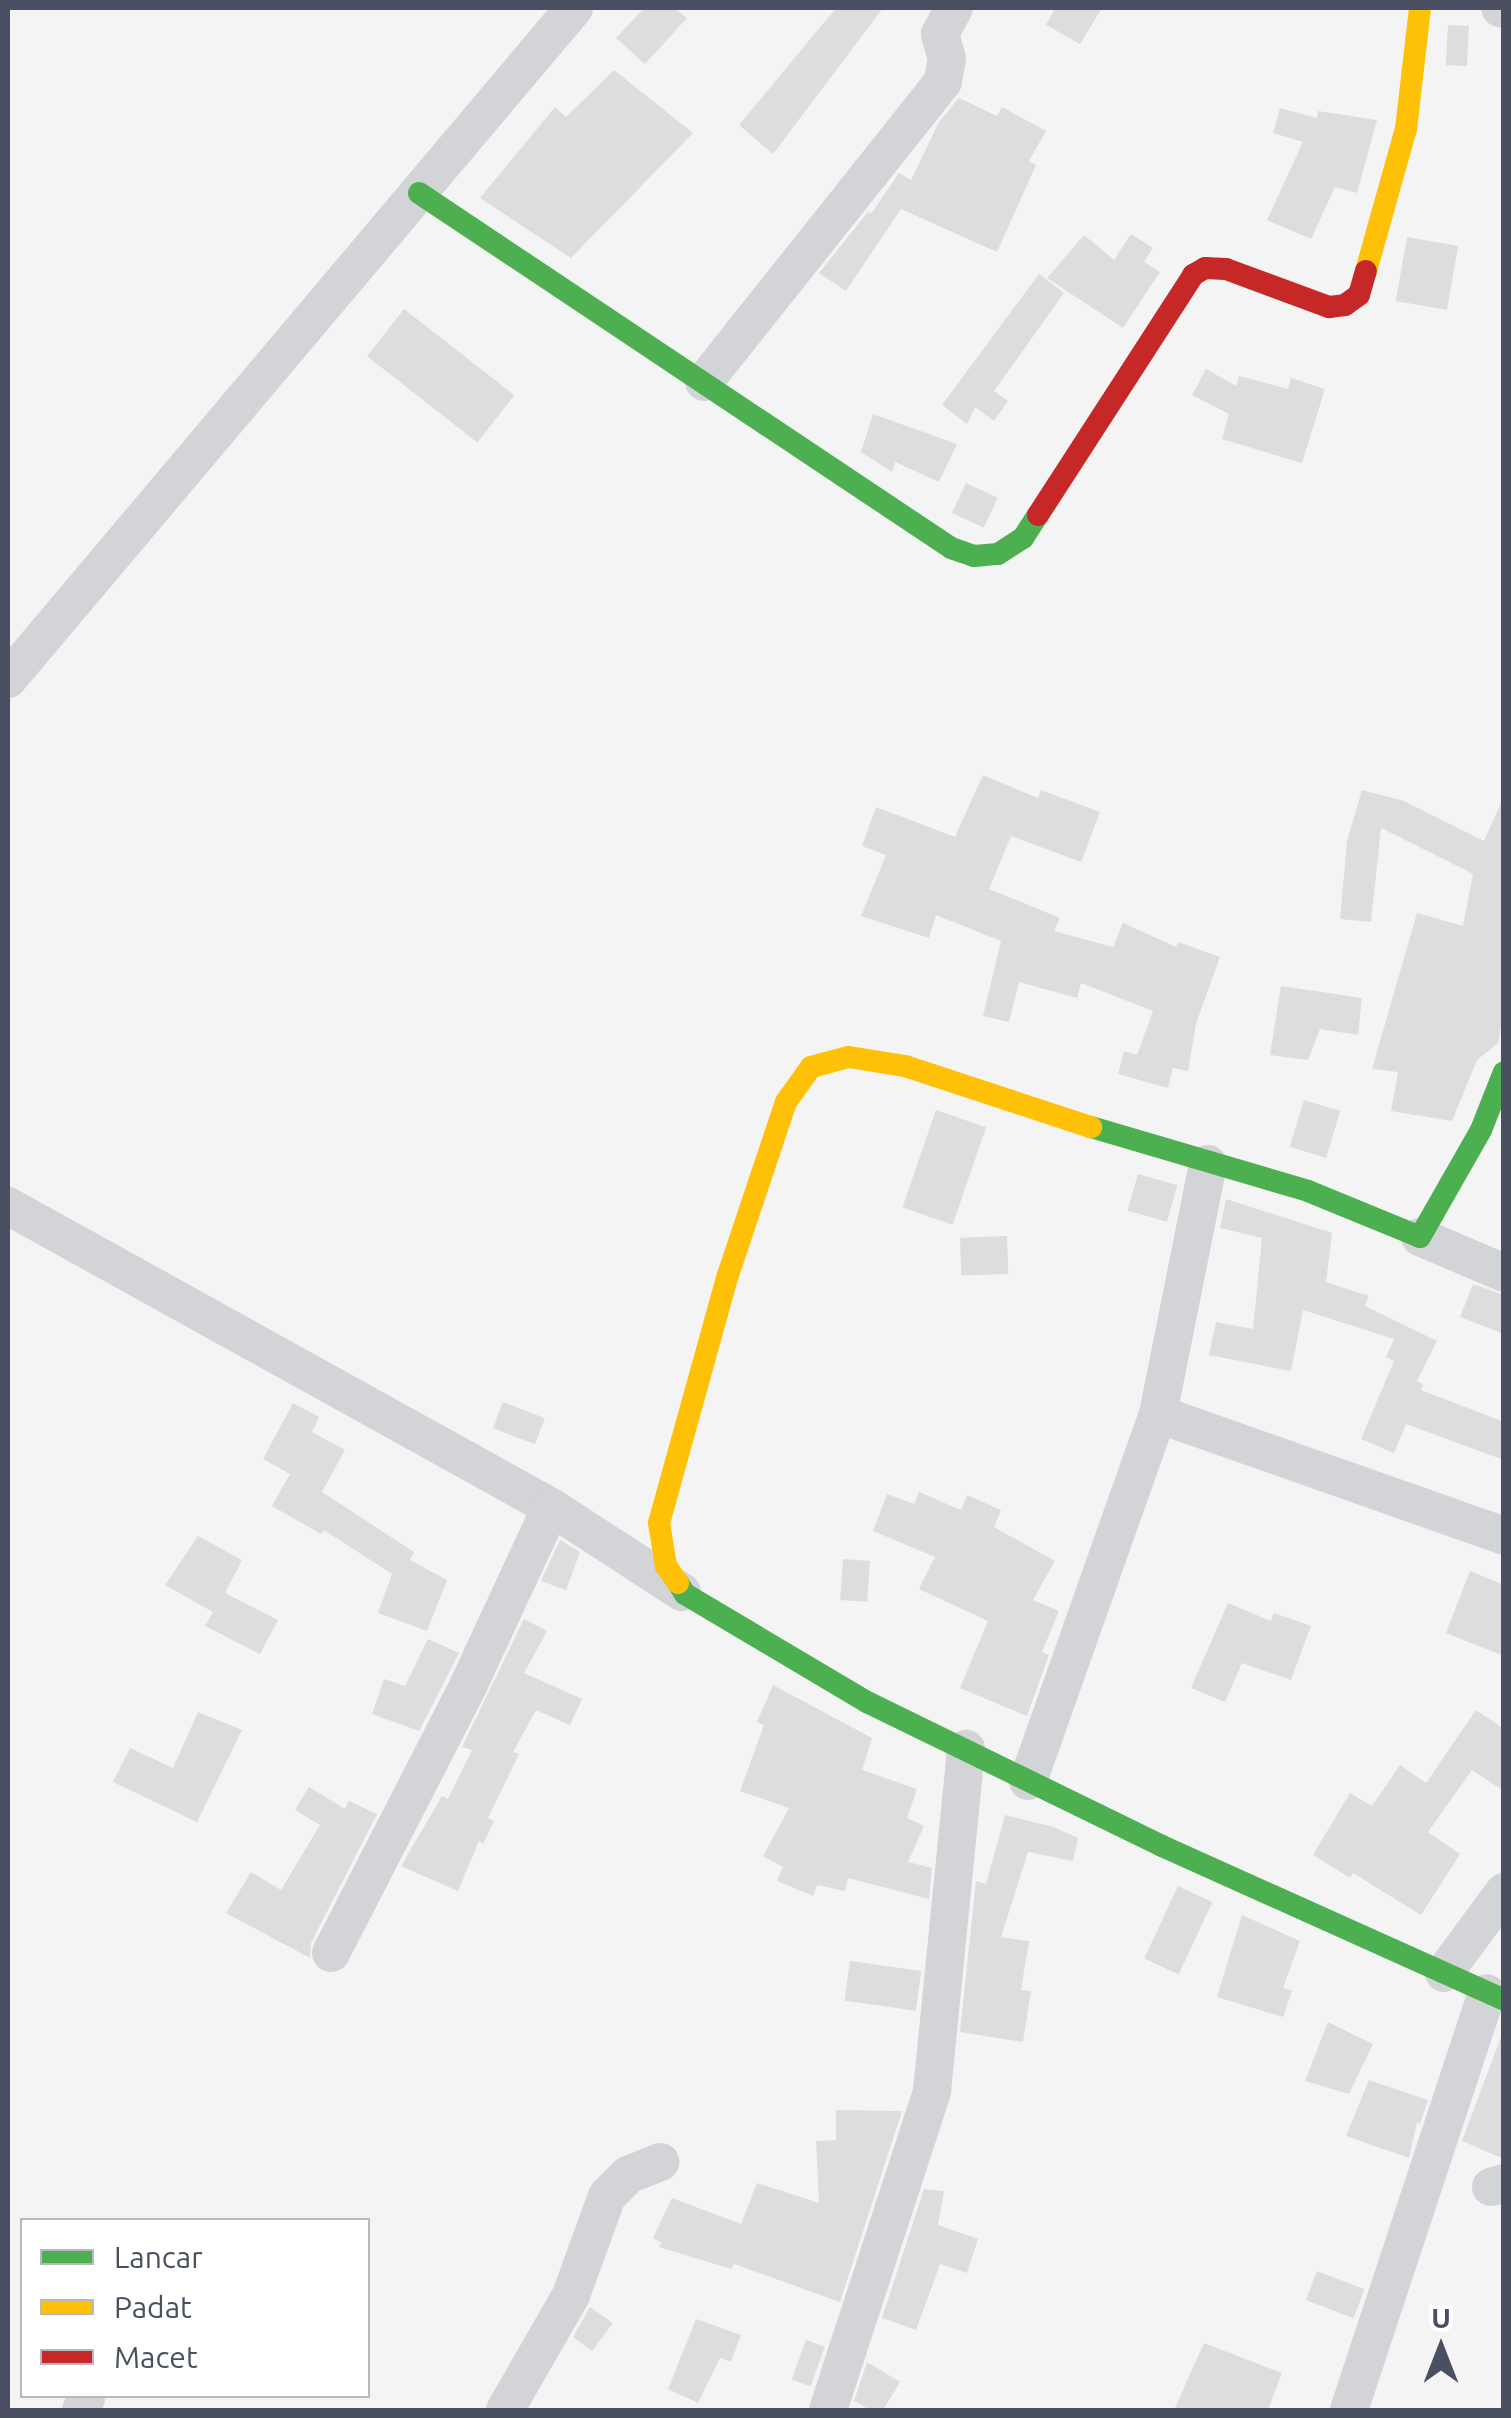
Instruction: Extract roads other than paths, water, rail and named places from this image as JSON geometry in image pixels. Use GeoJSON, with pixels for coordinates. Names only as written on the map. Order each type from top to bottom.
{"type":"FeatureCollection","features":[{"type":"Feature","properties":{"kind":"street"},"geometry":{"type":"LineString","coordinates":[[8,678],[574,8]]}},
{"type":"Feature","properties":{"kind":"street"},"geometry":{"type":"LineString","coordinates":[[704,382],[943,80],[947,59],[940,34],[954,8]]}},
{"type":"Feature","properties":{"kind":"street"},"geometry":{"type":"LineString","coordinates":[[418,194],[951,548],[974,556],[998,554],[1023,538],[1193,275],[1205,268],[1226,270],[1329,307],[1345,305],[1359,295],[1406,129],[1420,8]]}},
{"type":"Feature","properties":{"kind":"street"},"geometry":{"type":"LineString","coordinates":[[685,1594],[666,1566],[660,1544],[664,1492],[780,1120],[796,1082],[811,1066],[848,1057],[906,1066],[1208,1164],[1308,1191],[1504,1273]]}},
{"type":"Feature","properties":{"kind":"street"},"geometry":{"type":"LineString","coordinates":[[1420,1237],[1480,1130],[1504,1072]]}},
{"type":"Feature","properties":{"kind":"street"},"geometry":{"type":"LineString","coordinates":[[1028,1781],[1158,1414],[1208,1164]]}},
{"type":"Feature","properties":{"kind":"street"},"geometry":{"type":"LineString","coordinates":[[8,1206],[551,1506],[685,1594],[867,1702],[1028,1781],[1495,1996],[1350,2410]]}},
{"type":"Feature","properties":{"kind":"street"},"geometry":{"type":"LineString","coordinates":[[1158,1414],[1504,1536]]}},
{"type":"Feature","properties":{"kind":"street"},"geometry":{"type":"LineString","coordinates":[[331,1953],[468,1684],[551,1506]]}},
{"type":"Feature","properties":{"kind":"street"},"geometry":{"type":"LineString","coordinates":[[829,2410],[932,2092],[966,1749]]}},
{"type":"Feature","properties":{"kind":"street"},"geometry":{"type":"LineString","coordinates":[[1444,1973],[1504,1892]]}},
{"type":"Feature","properties":{"kind":"street"},"geometry":{"type":"LineString","coordinates":[[506,2410],[571,2296],[607,2196],[628,2175],[660,2162]]}}]}
